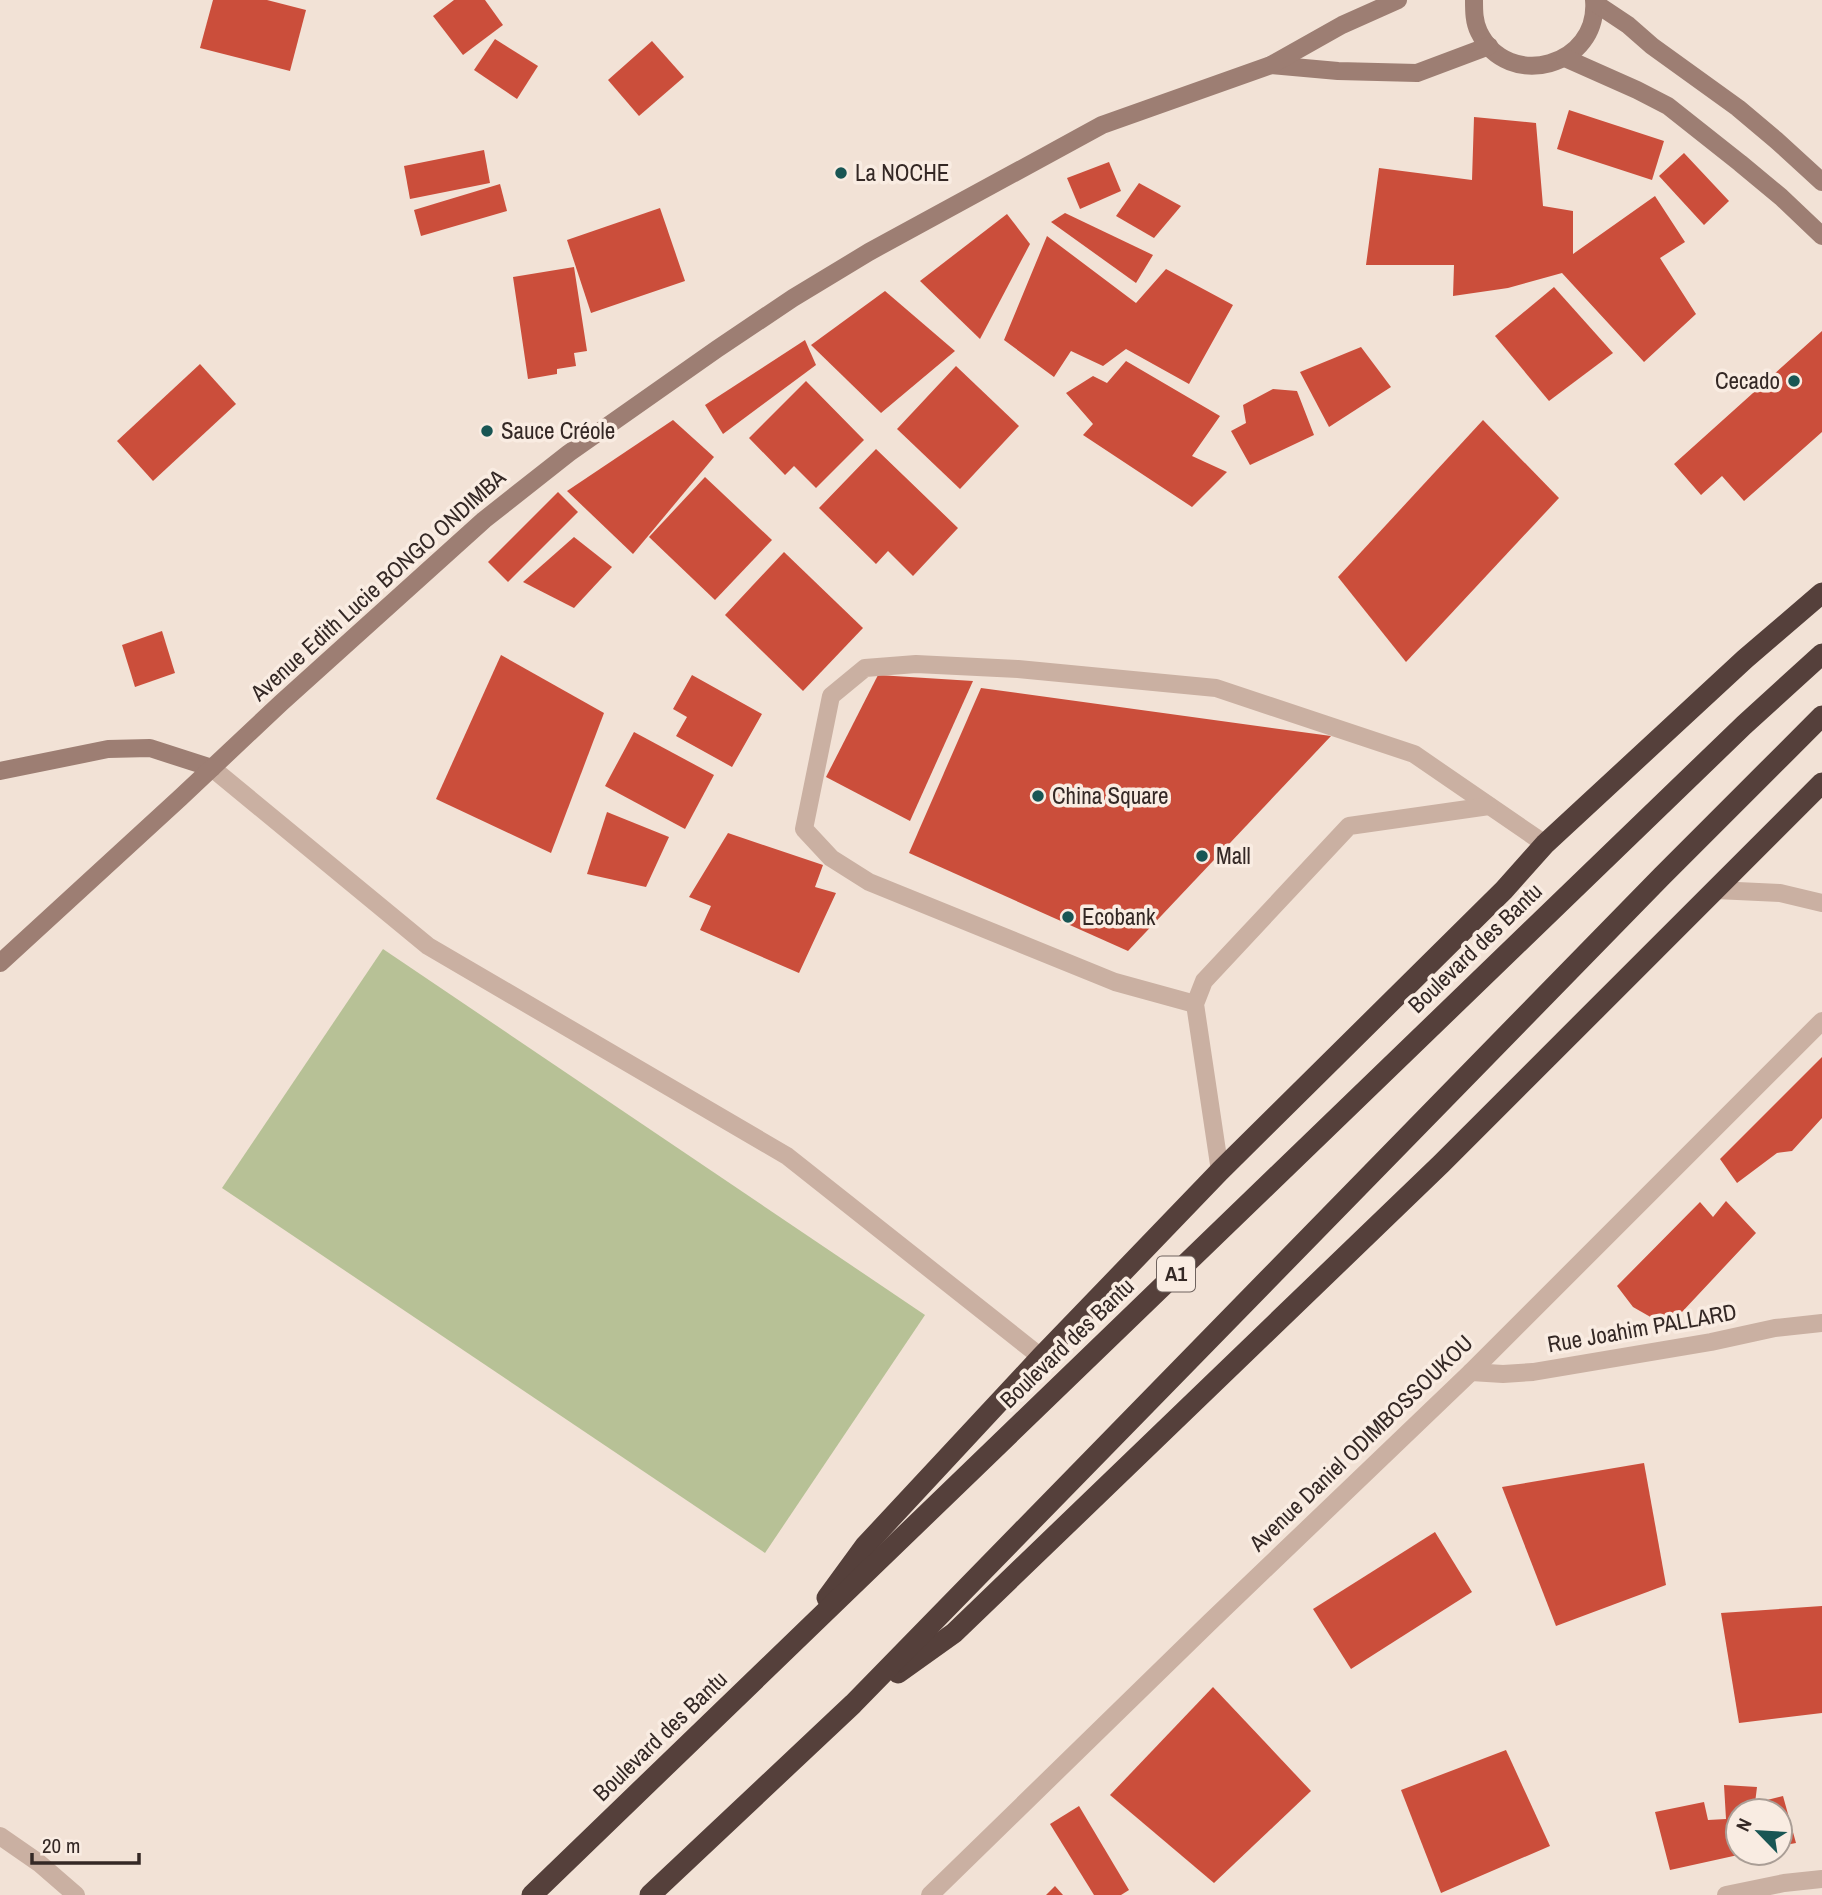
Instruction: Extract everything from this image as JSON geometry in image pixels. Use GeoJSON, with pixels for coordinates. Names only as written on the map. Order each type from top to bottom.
{"type":"FeatureCollection","features":[{"type":"Feature","properties":{"kind":"highway"},"geometry":{"type":"LineString","coordinates":[[792,1646],[865,1546],[1041,1357],[1220,1171],[1504,890],[1545,844],[1745,659],[1818,596]]}},
{"type":"Feature","properties":{"kind":"highway","name":"Boulevard des Bantu"},"geometry":{"type":"LineString","coordinates":[[532,1895],[1744,725],[1822,654]]}},
{"type":"Feature","properties":{"kind":"highway"},"geometry":{"type":"LineString","coordinates":[[650,1895],[853,1704],[1661,876],[1822,716]]}},
{"type":"Feature","properties":{"kind":"highway"},"geometry":{"type":"LineString","coordinates":[[853,1704],[954,1633],[1441,1164],[1822,783]]}},
{"type":"Feature","properties":{"kind":"main road"},"geometry":{"type":"LineString","coordinates":[[1271,65],[1342,25],[1394,0]]}},
{"type":"Feature","properties":{"kind":"main road"},"geometry":{"type":"LineString","coordinates":[[1474,0],[1474,16],[1479,32],[1489,46],[1505,59],[1525,66],[1545,65],[1565,58],[1578,47],[1593,20],[1595,2],[1738,108],[1822,182]]}},
{"type":"Feature","properties":{"kind":"main road"},"geometry":{"type":"LineString","coordinates":[[1271,65],[1338,71],[1418,73],[1489,46]]}},
{"type":"Feature","properties":{"kind":"main road"},"geometry":{"type":"LineString","coordinates":[[1565,58],[1668,106],[1761,180],[1822,236]]}},
{"type":"Feature","properties":{"kind":"main road","name":"Avenue Edith Lucie BONGO ONDIMBA"},"geometry":{"type":"LineString","coordinates":[[0,963],[291,693],[484,520],[569,453],[782,305],[869,251],[1102,125],[1271,65]]}},
{"type":"Feature","properties":{"kind":"main road"},"geometry":{"type":"LineString","coordinates":[[0,771],[108,749],[150,748],[212,768]]}},
{"type":"Feature","properties":{"kind":"street"},"geometry":{"type":"LineString","coordinates":[[1195,1004],[1115,982],[869,882],[831,858],[804,829],[831,696],[865,668],[916,664],[1018,669],[1216,688],[1414,754],[1545,844]]}},
{"type":"Feature","properties":{"kind":"street"},"geometry":{"type":"LineString","coordinates":[[212,768],[428,946],[787,1156],[1041,1357]]}},
{"type":"Feature","properties":{"kind":"street"},"geometry":{"type":"LineString","coordinates":[[1220,1171],[1195,1004],[1204,981],[1349,826],[1489,806]]}},
{"type":"Feature","properties":{"kind":"street"},"geometry":{"type":"LineString","coordinates":[[1716,890],[1780,893],[1822,903]]}},
{"type":"Feature","properties":{"kind":"street","name":"Avenue Daniel ODIMBOSSOUKOU"},"geometry":{"type":"LineString","coordinates":[[930,1895],[1471,1372],[1822,1021]]}},
{"type":"Feature","properties":{"kind":"street","name":"Rue Joahim PALLARD"},"geometry":{"type":"LineString","coordinates":[[1471,1372],[1534,1372],[1711,1342],[1775,1328],[1822,1323]]}},
{"type":"Feature","properties":{"kind":"street"},"geometry":{"type":"LineString","coordinates":[[0,1836],[39,1863],[76,1895]]}},
{"type":"Feature","properties":{"kind":"street"},"geometry":{"type":"LineString","coordinates":[[1726,1895],[1784,1883],[1822,1879]]}},
{"type":"Feature","properties":{"kind":"green space"},"geometry":{"type":"Polygon","coordinates":[[[383,949],[925,1315],[765,1553],[222,1188],[383,949]]]}},
{"type":"Feature","properties":{"kind":"building"},"geometry":{"type":"Polygon","coordinates":[[[213,0],[267,0],[306,10],[290,71],[200,48],[213,0]]]}},
{"type":"Feature","properties":{"kind":"building"},"geometry":{"type":"Polygon","coordinates":[[[454,0],[485,0],[503,25],[463,55],[433,16],[454,0]]]}},
{"type":"Feature","properties":{"kind":"building"},"geometry":{"type":"Polygon","coordinates":[[[495,39],[538,66],[517,99],[474,70],[495,39]]]}},
{"type":"Feature","properties":{"kind":"building"},"geometry":{"type":"Polygon","coordinates":[[[652,41],[684,77],[639,116],[608,80],[652,41]]]}},
{"type":"Feature","properties":{"kind":"building"},"geometry":{"type":"Polygon","coordinates":[[[1569,110],[1664,141],[1652,180],[1557,149],[1569,110]]]}},
{"type":"Feature","properties":{"kind":"building"},"geometry":{"type":"Polygon","coordinates":[[[1474,117],[1536,123],[1543,206],[1573,211],[1573,254],[1655,196],[1685,242],[1660,258],[1696,314],[1644,362],[1562,273],[1508,288],[1453,296],[1454,265],[1366,265],[1379,168],[1472,180],[1474,117]]]}},
{"type":"Feature","properties":{"kind":"building"},"geometry":{"type":"Polygon","coordinates":[[[484,150],[490,183],[410,199],[404,166],[484,150]]]}},
{"type":"Feature","properties":{"kind":"building"},"geometry":{"type":"Polygon","coordinates":[[[1684,153],[1729,201],[1704,225],[1659,176],[1684,153]]]}},
{"type":"Feature","properties":{"kind":"building"},"geometry":{"type":"Polygon","coordinates":[[[1109,162],[1121,191],[1080,209],[1067,178],[1109,162]]]}},
{"type":"Feature","properties":{"kind":"building"},"geometry":{"type":"Polygon","coordinates":[[[1139,183],[1181,206],[1154,238],[1116,216],[1139,183]]]}},
{"type":"Feature","properties":{"kind":"building"},"geometry":{"type":"Polygon","coordinates":[[[500,184],[507,211],[421,236],[414,210],[500,184]]]}},
{"type":"Feature","properties":{"kind":"building"},"geometry":{"type":"Polygon","coordinates":[[[660,208],[685,281],[591,313],[567,240],[660,208]]]}},
{"type":"Feature","properties":{"kind":"building"},"geometry":{"type":"Polygon","coordinates":[[[1065,213],[1153,255],[1136,283],[1051,222],[1065,213]]]}},
{"type":"Feature","properties":{"kind":"building"},"geometry":{"type":"Polygon","coordinates":[[[1007,214],[1030,244],[980,339],[920,281],[1007,214]]]}},
{"type":"Feature","properties":{"kind":"building"},"geometry":{"type":"Polygon","coordinates":[[[1047,236],[1136,303],[1166,269],[1233,305],[1189,384],[1126,349],[1103,366],[1071,351],[1054,377],[1004,340],[1047,236]]]}},
{"type":"Feature","properties":{"kind":"building"},"geometry":{"type":"Polygon","coordinates":[[[574,267],[587,351],[574,353],[576,366],[557,369],[557,374],[528,379],[513,277],[574,267]]]}},
{"type":"Feature","properties":{"kind":"building"},"geometry":{"type":"Polygon","coordinates":[[[1554,287],[1613,353],[1549,401],[1495,336],[1554,287]]]}},
{"type":"Feature","properties":{"kind":"building"},"geometry":{"type":"Polygon","coordinates":[[[885,291],[955,351],[881,413],[811,345],[885,291]]]}},
{"type":"Feature","properties":{"kind":"building","name":"Cecado"},"geometry":{"type":"Polygon","coordinates":[[[1822,331],[1822,432],[1744,501],[1722,476],[1701,495],[1674,464],[1822,331]]]}},
{"type":"Feature","properties":{"kind":"building"},"geometry":{"type":"Polygon","coordinates":[[[805,340],[816,365],[723,434],[705,405],[805,340]]]}},
{"type":"Feature","properties":{"kind":"building"},"geometry":{"type":"Polygon","coordinates":[[[1361,347],[1391,387],[1329,427],[1300,372],[1361,347]]]}},
{"type":"Feature","properties":{"kind":"building"},"geometry":{"type":"Polygon","coordinates":[[[1126,361],[1220,416],[1192,456],[1227,472],[1192,507],[1083,435],[1093,424],[1066,393],[1093,376],[1107,383],[1126,361]]]}},
{"type":"Feature","properties":{"kind":"building"},"geometry":{"type":"Polygon","coordinates":[[[200,364],[236,404],[153,481],[117,441],[200,364]]]}},
{"type":"Feature","properties":{"kind":"building"},"geometry":{"type":"Polygon","coordinates":[[[956,366],[1019,426],[960,489],[897,429],[956,366]]]}},
{"type":"Feature","properties":{"kind":"building"},"geometry":{"type":"Polygon","coordinates":[[[806,381],[864,440],[816,488],[794,466],[785,475],[749,438],[806,381]]]}},
{"type":"Feature","properties":{"kind":"building"},"geometry":{"type":"Polygon","coordinates":[[[1273,389],[1297,391],[1314,435],[1250,465],[1231,431],[1246,423],[1243,405],[1273,389]]]}},
{"type":"Feature","properties":{"kind":"building"},"geometry":{"type":"Polygon","coordinates":[[[673,420],[714,457],[633,554],[567,491],[673,420]]]}},
{"type":"Feature","properties":{"kind":"building"},"geometry":{"type":"Polygon","coordinates":[[[1483,420],[1559,498],[1406,662],[1338,577],[1483,420]]]}},
{"type":"Feature","properties":{"kind":"building"},"geometry":{"type":"Polygon","coordinates":[[[876,449],[958,528],[913,576],[888,551],[876,564],[819,508],[876,449]]]}},
{"type":"Feature","properties":{"kind":"building"},"geometry":{"type":"Polygon","coordinates":[[[705,477],[772,540],[715,600],[649,537],[705,477]]]}},
{"type":"Feature","properties":{"kind":"building"},"geometry":{"type":"Polygon","coordinates":[[[558,492],[578,512],[508,582],[488,562],[558,492]]]}},
{"type":"Feature","properties":{"kind":"building"},"geometry":{"type":"Polygon","coordinates":[[[574,537],[612,567],[574,608],[523,582],[574,537]]]}},
{"type":"Feature","properties":{"kind":"building"},"geometry":{"type":"Polygon","coordinates":[[[784,552],[863,628],[803,691],[725,615],[784,552]]]}},
{"type":"Feature","properties":{"kind":"building"},"geometry":{"type":"Polygon","coordinates":[[[162,631],[175,673],[135,687],[122,645],[162,631]]]}},
{"type":"Feature","properties":{"kind":"building"},"geometry":{"type":"Polygon","coordinates":[[[501,655],[604,713],[551,853],[436,799],[501,655]]]}},
{"type":"Feature","properties":{"kind":"building"},"geometry":{"type":"Polygon","coordinates":[[[692,675],[762,714],[732,767],[676,736],[687,717],[673,709],[692,675]]]}},
{"type":"Feature","properties":{"kind":"building"},"geometry":{"type":"Polygon","coordinates":[[[878,675],[973,681],[910,821],[826,777],[878,675]]]}},
{"type":"Feature","properties":{"kind":"building"},"geometry":{"type":"Polygon","coordinates":[[[981,688],[1331,736],[1128,951],[909,853],[981,688]]]}},
{"type":"Feature","properties":{"kind":"building"},"geometry":{"type":"Polygon","coordinates":[[[634,732],[714,775],[685,829],[605,786],[634,732]]]}},
{"type":"Feature","properties":{"kind":"building"},"geometry":{"type":"Polygon","coordinates":[[[607,812],[669,837],[646,887],[587,874],[607,812]]]}},
{"type":"Feature","properties":{"kind":"building"},"geometry":{"type":"Polygon","coordinates":[[[728,833],[823,865],[815,887],[836,893],[799,973],[700,930],[711,906],[689,897],[728,833]]]}},
{"type":"Feature","properties":{"kind":"building"},"geometry":{"type":"Polygon","coordinates":[[[1822,1057],[1822,1118],[1792,1151],[1777,1153],[1737,1183],[1720,1159],[1822,1057]]]}},
{"type":"Feature","properties":{"kind":"building"},"geometry":{"type":"Polygon","coordinates":[[[1726,1201],[1756,1233],[1682,1312],[1654,1319],[1633,1307],[1617,1286],[1700,1202],[1713,1217],[1726,1201]]]}},
{"type":"Feature","properties":{"kind":"building"},"geometry":{"type":"Polygon","coordinates":[[[1644,1463],[1666,1585],[1556,1626],[1502,1487],[1644,1463]]]}},
{"type":"Feature","properties":{"kind":"building"},"geometry":{"type":"Polygon","coordinates":[[[1435,1532],[1472,1592],[1351,1669],[1313,1609],[1435,1532]]]}},
{"type":"Feature","properties":{"kind":"building"},"geometry":{"type":"Polygon","coordinates":[[[1822,1606],[1822,1713],[1739,1723],[1721,1613],[1822,1606]]]}},
{"type":"Feature","properties":{"kind":"building"},"geometry":{"type":"Polygon","coordinates":[[[1213,1687],[1311,1791],[1214,1883],[1110,1795],[1213,1687]]]}},
{"type":"Feature","properties":{"kind":"building"},"geometry":{"type":"Polygon","coordinates":[[[1506,1750],[1550,1846],[1441,1893],[1401,1790],[1506,1750]]]}},
{"type":"Feature","properties":{"kind":"building"},"geometry":{"type":"Polygon","coordinates":[[[1724,1785],[1757,1787],[1756,1797],[1725,1797],[1724,1785]]]}},
{"type":"Feature","properties":{"kind":"building"},"geometry":{"type":"Polygon","coordinates":[[[1704,1802],[1708,1820],[1724,1819],[1724,1858],[1670,1870],[1655,1812],[1704,1802]]]}},
{"type":"Feature","properties":{"kind":"building"},"geometry":{"type":"Polygon","coordinates":[[[1079,1806],[1129,1890],[1121,1895],[1094,1895],[1050,1824],[1079,1806]]]}},
{"type":"Feature","properties":{"kind":"building"},"geometry":{"type":"Polygon","coordinates":[[[1055,1886],[1063,1895],[1046,1895],[1055,1886]]]}},
{"type":"Feature","properties":{"kind":"place","name":"La NOCHE"},"geometry":{"type":"Point","coordinates":[841,173]}},
{"type":"Feature","properties":{"kind":"place","name":"Cecado"},"geometry":{"type":"Point","coordinates":[1794,381]}},
{"type":"Feature","properties":{"kind":"place","name":"Sauce Créole"},"geometry":{"type":"Point","coordinates":[487,431]}},
{"type":"Feature","properties":{"kind":"place","name":"China Square"},"geometry":{"type":"Point","coordinates":[1038,796]}},
{"type":"Feature","properties":{"kind":"place","name":"Mall"},"geometry":{"type":"Point","coordinates":[1202,856]}},
{"type":"Feature","properties":{"kind":"place","name":"Ecobank"},"geometry":{"type":"Point","coordinates":[1068,917]}}]}
